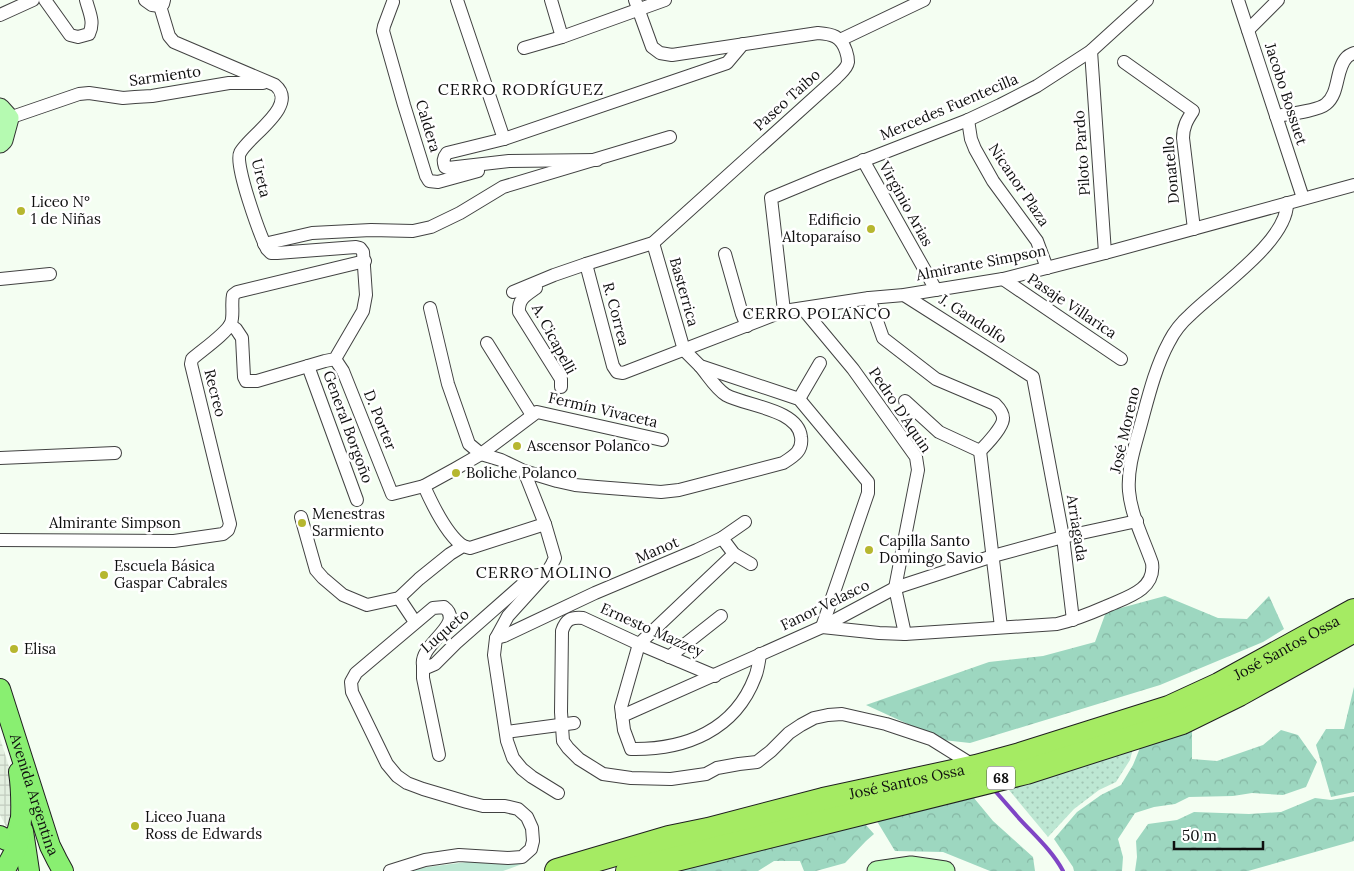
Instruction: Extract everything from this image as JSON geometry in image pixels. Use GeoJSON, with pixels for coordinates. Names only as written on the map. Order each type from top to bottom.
{"type":"FeatureCollection","features":[{"type":"Feature","properties":{"kind":"highway","name":"José Santos Ossa"},"geometry":{"type":"LineString","coordinates":[[558,871],[669,838],[708,830],[823,800],[976,767],[1169,708],[1219,685],[1354,611]]}},
{"type":"Feature","properties":{"kind":"highway","name":"José Santos Ossa"},"geometry":{"type":"LineString","coordinates":[[628,871],[1026,772],[1182,722],[1239,694],[1354,630]]}},
{"type":"Feature","properties":{"kind":"main road"},"geometry":{"type":"LineString","coordinates":[[0,143],[3,140],[5,113]]}},
{"type":"Feature","properties":{"kind":"main road","name":"Avenida Argentina"},"geometry":{"type":"LineString","coordinates":[[0,689],[50,846],[63,871]]}},
{"type":"Feature","properties":{"kind":"main road"},"geometry":{"type":"LineString","coordinates":[[6,865],[19,842],[20,817],[20,780],[10,721]]}},
{"type":"Feature","properties":{"kind":"main road"},"geometry":{"type":"LineString","coordinates":[[0,836],[6,840],[14,837],[17,834],[20,817]]}},
{"type":"Feature","properties":{"kind":"main road"},"geometry":{"type":"LineString","coordinates":[[20,817],[29,871]]}},
{"type":"Feature","properties":{"kind":"main road"},"geometry":{"type":"LineString","coordinates":[[877,871],[911,866],[945,871]]}},
{"type":"Feature","properties":{"kind":"street"},"geometry":{"type":"LineString","coordinates":[[45,0],[70,34],[78,37],[89,34],[92,29],[92,21],[86,0]]}},
{"type":"Feature","properties":{"kind":"street"},"geometry":{"type":"LineString","coordinates":[[145,0],[152,5],[162,3],[169,36],[174,42],[268,83]]}},
{"type":"Feature","properties":{"kind":"street"},"geometry":{"type":"LineString","coordinates":[[457,0],[504,139]]}},
{"type":"Feature","properties":{"kind":"street"},"geometry":{"type":"LineString","coordinates":[[551,0],[562,37]]}},
{"type":"Feature","properties":{"kind":"street"},"geometry":{"type":"LineString","coordinates":[[524,48],[562,37],[636,5],[665,0]]}},
{"type":"Feature","properties":{"kind":"street"},"geometry":{"type":"LineString","coordinates":[[636,5],[652,47],[660,53],[672,54],[818,34],[836,36],[840,40],[924,0]]}},
{"type":"Feature","properties":{"kind":"street","name":"Mercedes Fuentecilla"},"geometry":{"type":"LineString","coordinates":[[784,312],[771,198],[968,120],[1037,86],[1091,51],[1147,0]]}},
{"type":"Feature","properties":{"kind":"street","name":"Jacobo Bossuet"},"geometry":{"type":"LineString","coordinates":[[1238,0],[1303,198]]}},
{"type":"Feature","properties":{"kind":"street"},"geometry":{"type":"LineString","coordinates":[[1248,30],[1278,0]]}},
{"type":"Feature","properties":{"kind":"street"},"geometry":{"type":"LineString","coordinates":[[0,15],[27,1]]}},
{"type":"Feature","properties":{"kind":"street","name":"Caldera"},"geometry":{"type":"LineString","coordinates":[[393,2],[383,31],[426,176],[429,180],[438,182],[509,162]]}},
{"type":"Feature","properties":{"kind":"street","name":"Paseo Taibo"},"geometry":{"type":"LineString","coordinates":[[653,243],[742,164],[845,68],[848,62],[848,55],[840,40]]}},
{"type":"Feature","properties":{"kind":"street"},"geometry":{"type":"LineString","coordinates":[[597,160],[509,162],[448,168],[445,167],[443,161],[447,153],[504,139],[726,63],[743,44]]}},
{"type":"Feature","properties":{"kind":"street","name":"Piloto Pardo"},"geometry":{"type":"LineString","coordinates":[[1091,51],[1105,253]]}},
{"type":"Feature","properties":{"kind":"street"},"geometry":{"type":"LineString","coordinates":[[1276,116],[1320,108],[1328,103],[1333,94],[1341,68],[1347,57],[1354,53]]}},
{"type":"Feature","properties":{"kind":"street","name":"Donatello"},"geometry":{"type":"LineString","coordinates":[[1124,62],[1193,110],[1185,125],[1183,138],[1194,229]]}},
{"type":"Feature","properties":{"kind":"street","name":"Sarmiento"},"geometry":{"type":"LineString","coordinates":[[5,113],[79,94],[89,93],[123,98],[144,97],[228,83],[268,83]]}},
{"type":"Feature","properties":{"kind":"street","name":"Ureta"},"geometry":{"type":"LineString","coordinates":[[264,244],[246,194],[238,158],[246,144],[280,108],[281,97],[278,88],[268,83]]}},
{"type":"Feature","properties":{"kind":"street","name":"Nicanor Plaza"},"geometry":{"type":"LineString","coordinates":[[968,120],[971,139],[975,149],[994,181],[1038,241],[1047,268]]}},
{"type":"Feature","properties":{"kind":"street"},"geometry":{"type":"LineString","coordinates":[[288,230],[413,231],[432,227],[504,188],[670,137]]}},
{"type":"Feature","properties":{"kind":"street","name":"Virginio Arias"},"geometry":{"type":"LineString","coordinates":[[863,160],[936,290]]}},
{"type":"Feature","properties":{"kind":"street","name":"Almirante Simpson"},"geometry":{"type":"LineString","coordinates":[[617,372],[623,373],[784,312],[1004,279],[1354,185]]}},
{"type":"Feature","properties":{"kind":"street","name":"José Moreno"},"geometry":{"type":"LineString","coordinates":[[822,627],[905,634],[1057,624],[1073,620],[1134,595],[1147,583],[1153,569],[1129,492],[1131,458],[1158,365],[1177,329],[1189,315],[1262,250],[1275,235],[1285,217],[1287,203]]}},
{"type":"Feature","properties":{"kind":"street"},"geometry":{"type":"LineString","coordinates":[[354,230],[312,233],[264,244],[271,253],[360,248],[365,261],[366,295],[363,310],[335,359],[258,381],[246,381],[244,377],[242,338],[236,328],[230,325],[233,295],[237,292],[365,261]]}},
{"type":"Feature","properties":{"kind":"street"},"geometry":{"type":"LineString","coordinates":[[513,292],[554,275],[653,243]]}},
{"type":"Feature","properties":{"kind":"street","name":"Basterrica"},"geometry":{"type":"LineString","coordinates":[[653,243],[684,350]]}},
{"type":"Feature","properties":{"kind":"street"},"geometry":{"type":"LineString","coordinates":[[725,254],[747,326]]}},
{"type":"Feature","properties":{"kind":"street","name":"R. Correa"},"geometry":{"type":"LineString","coordinates":[[586,264],[613,366],[617,372]]}},
{"type":"Feature","properties":{"kind":"street"},"geometry":{"type":"LineString","coordinates":[[0,279],[50,274]]}},
{"type":"Feature","properties":{"kind":"street","name":"A. Cicapelli"},"geometry":{"type":"LineString","coordinates":[[554,275],[522,298],[518,306],[520,316],[561,380],[561,386]]}},
{"type":"Feature","properties":{"kind":"street","name":"Pasaje Villarica"},"geometry":{"type":"LineString","coordinates":[[1004,279],[1121,359]]}},
{"type":"Feature","properties":{"kind":"street","name":"J. Gandolfo"},"geometry":{"type":"LineString","coordinates":[[904,295],[1025,372]]}},
{"type":"Feature","properties":{"kind":"street"},"geometry":{"type":"LineString","coordinates":[[869,298],[882,338],[936,379],[995,404],[1000,410],[1003,418],[1002,424],[980,451],[1001,627]]}},
{"type":"Feature","properties":{"kind":"street"},"geometry":{"type":"LineString","coordinates":[[430,308],[448,384],[463,427],[469,444],[481,454],[556,481],[575,485],[661,492],[679,490],[783,463],[795,455],[800,449],[801,434],[789,418],[725,394],[684,350]]}},
{"type":"Feature","properties":{"kind":"street","name":"Pedro D'Aquin"},"geometry":{"type":"LineString","coordinates":[[803,308],[853,369],[916,457],[918,470],[895,588],[905,634]]}},
{"type":"Feature","properties":{"kind":"street","name":"Recreo"},"geometry":{"type":"LineString","coordinates":[[228,530],[230,524],[191,364],[192,359],[226,331],[230,325]]}},
{"type":"Feature","properties":{"kind":"street"},"geometry":{"type":"LineString","coordinates":[[345,341],[358,333]]}},
{"type":"Feature","properties":{"kind":"street","name":"Fermín Vivaceta"},"geometry":{"type":"LineString","coordinates":[[487,343],[535,414],[662,440]]}},
{"type":"Feature","properties":{"kind":"street","name":"D. Porter"},"geometry":{"type":"LineString","coordinates":[[335,359],[343,371],[392,494],[424,486]]}},
{"type":"Feature","properties":{"kind":"street"},"geometry":{"type":"LineString","coordinates":[[799,399],[820,363]]}},
{"type":"Feature","properties":{"kind":"street","name":"General Borgoño"},"geometry":{"type":"LineString","coordinates":[[308,366],[357,500]]}},
{"type":"Feature","properties":{"kind":"street"},"geometry":{"type":"LineString","coordinates":[[700,366],[799,399],[868,482],[868,492],[822,627]]}},
{"type":"Feature","properties":{"kind":"street","name":"Arriagada"},"geometry":{"type":"LineString","coordinates":[[1025,372],[1033,378],[1063,537],[1073,620]]}},
{"type":"Feature","properties":{"kind":"street"},"geometry":{"type":"LineString","coordinates":[[905,401],[939,432],[980,451]]}},
{"type":"Feature","properties":{"kind":"street"},"geometry":{"type":"LineString","coordinates":[[535,414],[481,454],[424,486],[439,515],[457,542],[463,546],[470,548],[545,524]]}},
{"type":"Feature","properties":{"kind":"street"},"geometry":{"type":"LineString","coordinates":[[0,458],[114,453]]}},
{"type":"Feature","properties":{"kind":"street"},"geometry":{"type":"LineString","coordinates":[[524,470],[545,524],[554,558],[546,574],[508,616],[496,638],[494,655],[506,741],[513,758],[522,770],[558,793]]}},
{"type":"Feature","properties":{"kind":"street"},"geometry":{"type":"LineString","coordinates":[[301,517],[316,570],[322,578],[343,595],[367,605],[399,598],[442,560],[463,546]]}},
{"type":"Feature","properties":{"kind":"street","name":"Fanor Velasco"},"geometry":{"type":"LineString","coordinates":[[622,716],[822,627],[895,588],[994,556],[1063,537],[1137,521]]}},
{"type":"Feature","properties":{"kind":"street","name":"Manot"},"geometry":{"type":"LineString","coordinates":[[496,638],[722,538],[746,522]]}},
{"type":"Feature","properties":{"kind":"street","name":"Almirante Simpson"},"geometry":{"type":"LineString","coordinates":[[0,540],[174,541],[223,534],[228,530]]}},
{"type":"Feature","properties":{"kind":"street"},"geometry":{"type":"LineString","coordinates":[[722,538],[734,554],[751,564]]}},
{"type":"Feature","properties":{"kind":"street"},"geometry":{"type":"LineString","coordinates":[[734,554],[639,644],[622,707],[624,730],[632,748],[651,748],[685,742],[702,736],[720,725],[730,716],[748,692],[756,675],[760,654]]}},
{"type":"Feature","properties":{"kind":"street","name":"Luqueto"},"geometry":{"type":"LineString","coordinates":[[415,622],[433,608],[439,606],[449,611],[451,617],[448,625],[424,654],[423,665],[428,667],[435,664],[532,576],[546,574]]}},
{"type":"Feature","properties":{"kind":"street"},"geometry":{"type":"LineString","coordinates":[[390,871],[425,860],[459,854],[508,858],[522,857],[531,849],[533,840],[532,828],[527,817],[518,809],[505,806],[482,806],[423,789],[407,783],[396,776],[387,764],[352,692],[351,682],[356,673],[415,622],[399,598]]}},
{"type":"Feature","properties":{"kind":"street","name":"Ernesto Mazzey"},"geometry":{"type":"LineString","coordinates":[[575,618],[584,600]]}},
{"type":"Feature","properties":{"kind":"street"},"geometry":{"type":"LineString","coordinates":[[669,657],[722,616]]}},
{"type":"Feature","properties":{"kind":"street","name":"Ernesto Mazzey"},"geometry":{"type":"LineString","coordinates":[[715,676],[583,618],[569,620],[564,624],[562,631],[568,724],[563,741],[579,759],[603,774],[631,778],[672,779],[706,774],[717,768],[757,762],[789,733],[801,725],[814,718],[842,714],[886,724],[931,740],[976,767]]}},
{"type":"Feature","properties":{"kind":"street"},"geometry":{"type":"LineString","coordinates":[[423,665],[423,678],[438,755]]}},
{"type":"Feature","properties":{"kind":"street"},"geometry":{"type":"LineString","coordinates":[[506,732],[568,724]]}},
{"type":"Feature","properties":{"kind":"green space"},"geometry":{"type":"Polygon","coordinates":[[[1165,596],[1218,618],[1247,619],[1269,596],[1284,629],[1263,642],[1160,685],[970,743],[943,740],[866,705],[989,662],[1043,656],[1095,642],[1106,612],[1165,596]]]}},
{"type":"Feature","properties":{"kind":"green space"},"geometry":{"type":"Polygon","coordinates":[[[1354,687],[1354,792],[1331,797],[1316,745],[1326,729],[1344,729],[1354,687]]]}},
{"type":"Feature","properties":{"kind":"green space"},"geometry":{"type":"Polygon","coordinates":[[[1192,725],[1192,759],[1217,761],[1263,745],[1281,730],[1298,735],[1317,762],[1306,787],[1283,795],[1252,793],[1233,796],[1189,797],[1175,804],[1154,807],[1135,813],[1118,839],[1123,857],[1122,871],[1074,871],[1054,839],[1077,812],[1101,795],[1121,785],[1133,765],[1142,743],[1192,725]]]}},
{"type":"Feature","properties":{"kind":"green space"},"geometry":{"type":"Polygon","coordinates":[[[1134,744],[1130,760],[1116,782],[1099,790],[1074,809],[1048,837],[1004,784],[1134,744]]]}},
{"type":"Feature","properties":{"kind":"green space"},"geometry":{"type":"Polygon","coordinates":[[[969,792],[993,821],[1033,857],[1035,871],[990,871],[943,852],[895,851],[872,813],[969,792]]]}},
{"type":"Feature","properties":{"kind":"green space"},"geometry":{"type":"Polygon","coordinates":[[[1354,796],[1354,841],[1248,871],[1135,871],[1137,857],[1136,841],[1148,824],[1177,820],[1194,812],[1249,814],[1281,812],[1315,798],[1331,800],[1354,796]]]}},
{"type":"Feature","properties":{"kind":"green space"},"geometry":{"type":"Polygon","coordinates":[[[857,815],[874,834],[845,863],[816,871],[804,871],[800,861],[774,861],[758,871],[637,871],[857,815]]]}},
{"type":"Feature","properties":{"kind":"green space"},"geometry":{"type":"Polygon","coordinates":[[[467,862],[525,863],[503,871],[410,871],[467,862]]]}},
{"type":"Feature","properties":{"kind":"shaded area"},"geometry":{"type":"Polygon","coordinates":[[[0,738],[15,792],[11,830],[6,826],[0,815],[0,738]]]}},
{"type":"Feature","properties":{"kind":"waterway"},"geometry":{"type":"LineString","coordinates":[[996,792],[1048,849],[1063,871]]}},
{"type":"Feature","properties":{"kind":"place","name":"Liceo N° 1 de Niñas"},"geometry":{"type":"Point","coordinates":[21,211]}},
{"type":"Feature","properties":{"kind":"place","name":"Edificio Altoparaíso"},"geometry":{"type":"Point","coordinates":[871,229]}},
{"type":"Feature","properties":{"kind":"place","name":"Ascensor Polanco"},"geometry":{"type":"Point","coordinates":[517,446]}},
{"type":"Feature","properties":{"kind":"place","name":"Boliche Polanco"},"geometry":{"type":"Point","coordinates":[456,473]}},
{"type":"Feature","properties":{"kind":"place","name":"Menestras Sarmiento"},"geometry":{"type":"Point","coordinates":[302,523]}},
{"type":"Feature","properties":{"kind":"place","name":"Capilla Santo Domingo Savio"},"geometry":{"type":"Point","coordinates":[869,550]}},
{"type":"Feature","properties":{"kind":"place","name":"Escuela Básica Gaspar Cabrales"},"geometry":{"type":"Point","coordinates":[104,575]}},
{"type":"Feature","properties":{"kind":"place","name":"Elisa"},"geometry":{"type":"Point","coordinates":[14,649]}},
{"type":"Feature","properties":{"kind":"place","name":"Liceo Juana Ross de Edwards"},"geometry":{"type":"Point","coordinates":[135,826]}},
{"type":"Feature","properties":{"kind":"district","name":"CERRO RODRÍGUEZ"},"geometry":{"type":"Point","coordinates":[521,89]}},
{"type":"Feature","properties":{"kind":"district","name":"CERRO POLANCO"},"geometry":{"type":"Point","coordinates":[817,313]}},
{"type":"Feature","properties":{"kind":"district","name":"CERRO MOLINO"},"geometry":{"type":"Point","coordinates":[544,572]}}]}
